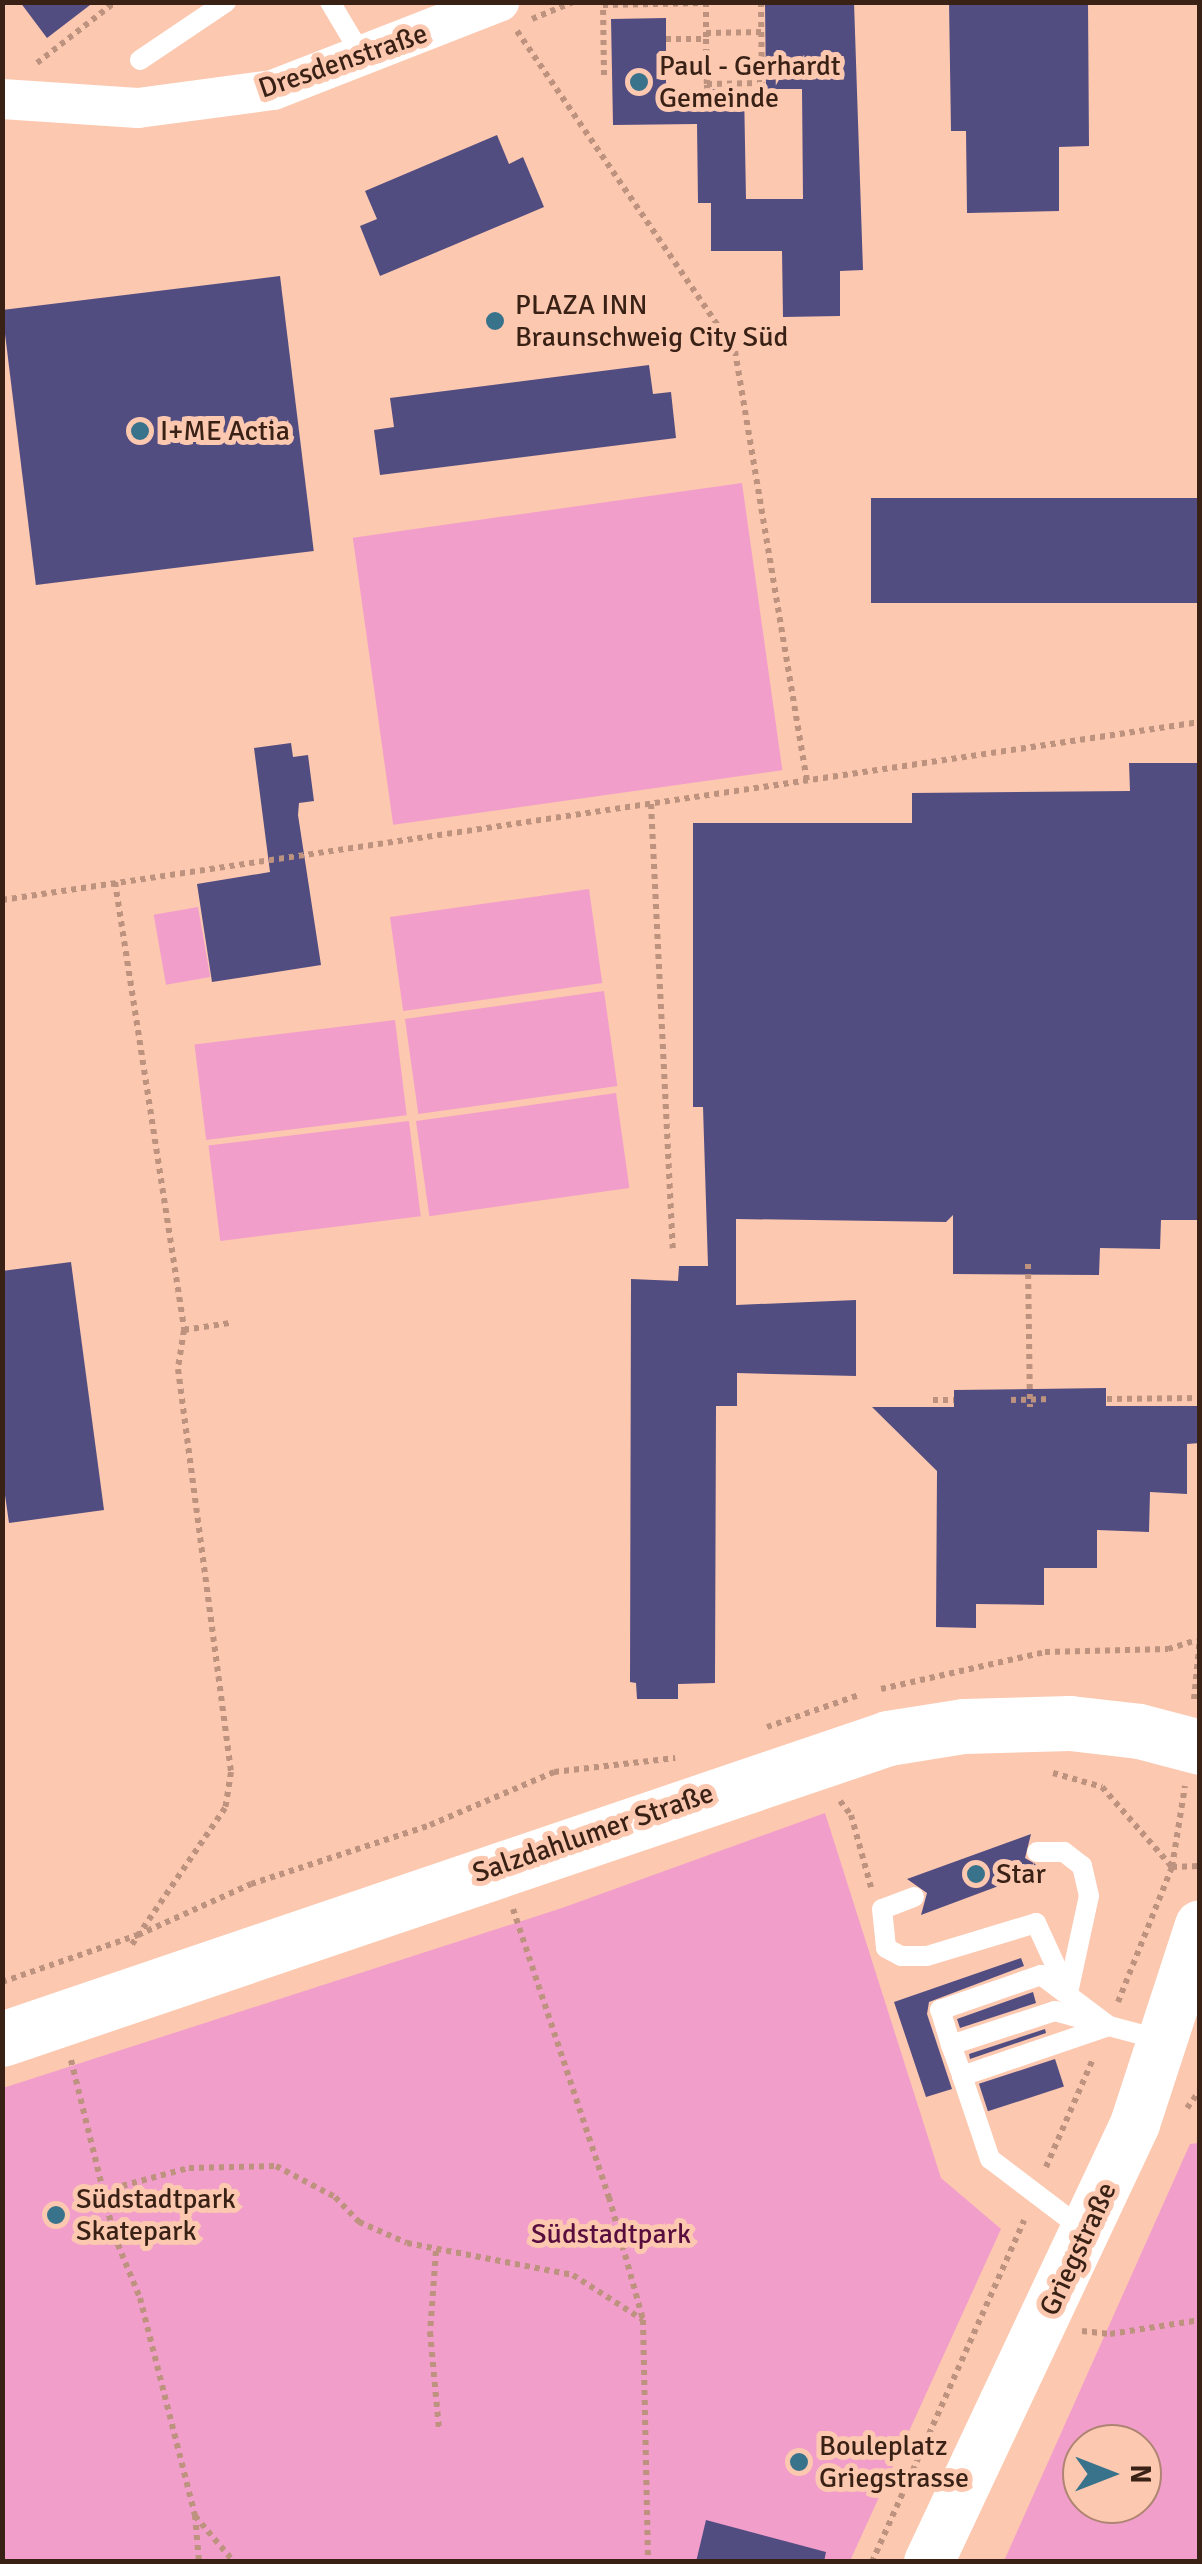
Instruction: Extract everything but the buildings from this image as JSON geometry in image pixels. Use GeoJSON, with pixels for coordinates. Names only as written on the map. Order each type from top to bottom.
{"type":"FeatureCollection","features":[{"type":"Feature","properties":{"kind":"main road","name":"Salzdahlumer Straße"},"geometry":{"type":"LineString","coordinates":[[2,2038],[84,2013],[790,1766],[925,1730],[1070,1723],[1139,1730],[1195,1747]]}},
{"type":"Feature","properties":{"kind":"street","name":"Dresdenstraße"},"geometry":{"type":"LineString","coordinates":[[2,99],[82,107],[205,103],[273,90],[364,59],[498,3]]}},
{"type":"Feature","properties":{"kind":"street","name":"Griegstraße"},"geometry":{"type":"LineString","coordinates":[[929,2562],[1135,2124],[1200,1925]]}},
{"type":"Feature","properties":{"kind":"lane"},"geometry":{"type":"LineString","coordinates":[[140,60],[226,2]]}},
{"type":"Feature","properties":{"kind":"lane"},"geometry":{"type":"LineString","coordinates":[[330,2],[364,59]]}},
{"type":"Feature","properties":{"kind":"lane"},"geometry":{"type":"LineString","coordinates":[[1038,1852],[1064,1852],[1082,1866],[1089,1896],[1068,1993]]}},
{"type":"Feature","properties":{"kind":"lane"},"geometry":{"type":"LineString","coordinates":[[914,1897],[882,1909],[878,1920],[880,1940],[900,1956],[927,1956],[1036,1923],[1068,1993]]}},
{"type":"Feature","properties":{"kind":"lane"},"geometry":{"type":"LineString","coordinates":[[1086,2232],[990,2159],[940,2010],[1041,1975],[1108,2026]]}},
{"type":"Feature","properties":{"kind":"lane"},"geometry":{"type":"LineString","coordinates":[[951,2045],[1055,2011],[1162,2040]]}},
{"type":"Feature","properties":{"kind":"lane"},"geometry":{"type":"LineString","coordinates":[[962,2076],[1108,2026]]}},
{"type":"Feature","properties":{"kind":"path"},"geometry":{"type":"LineString","coordinates":[[30,67],[115,2]]}},
{"type":"Feature","properties":{"kind":"path"},"geometry":{"type":"LineString","coordinates":[[761,2],[762,96]]}},
{"type":"Feature","properties":{"kind":"path"},"geometry":{"type":"LineString","coordinates":[[498,3],[735,351],[807,781]]}},
{"type":"Feature","properties":{"kind":"path"},"geometry":{"type":"LineString","coordinates":[[604,75],[602,5],[706,3],[707,84],[762,83]]}},
{"type":"Feature","properties":{"kind":"path"},"geometry":{"type":"LineString","coordinates":[[666,39],[764,32]]}},
{"type":"Feature","properties":{"kind":"path"},"geometry":{"type":"LineString","coordinates":[[2,900],[1200,722]]}},
{"type":"Feature","properties":{"kind":"path"},"geometry":{"type":"LineString","coordinates":[[651,804],[673,1248]]}},
{"type":"Feature","properties":{"kind":"path"},"geometry":{"type":"LineString","coordinates":[[115,882],[184,1330],[178,1369],[232,1772],[224,1808],[128,1951]]}},
{"type":"Feature","properties":{"kind":"path"},"geometry":{"type":"LineString","coordinates":[[1028,1264],[1030,1403]]}},
{"type":"Feature","properties":{"kind":"path"},"geometry":{"type":"LineString","coordinates":[[184,1330],[230,1323]]}},
{"type":"Feature","properties":{"kind":"path"},"geometry":{"type":"LineString","coordinates":[[1107,1399],[1200,1398]]}},
{"type":"Feature","properties":{"kind":"path"},"geometry":{"type":"LineString","coordinates":[[933,1400],[954,1400]]}},
{"type":"Feature","properties":{"kind":"path"},"geometry":{"type":"LineString","coordinates":[[1010,1400],[1050,1400]]}},
{"type":"Feature","properties":{"kind":"path"},"geometry":{"type":"LineString","coordinates":[[758,1730],[962,1666],[1045,1652],[1168,1649],[1198,1639],[1195,1747],[1172,1867],[1108,2026],[872,2562]]}},
{"type":"Feature","properties":{"kind":"path"},"geometry":{"type":"LineString","coordinates":[[2,1982],[138,1935],[252,1884],[430,1825],[554,1772],[693,1754]]}},
{"type":"Feature","properties":{"kind":"path"},"geometry":{"type":"LineString","coordinates":[[828,1784],[850,1814],[878,1920]]}},
{"type":"Feature","properties":{"kind":"path"},"geometry":{"type":"LineString","coordinates":[[498,1866],[610,2196],[642,2320],[648,2562]]}},
{"type":"Feature","properties":{"kind":"path"},"geometry":{"type":"LineString","coordinates":[[1172,1867],[1200,1866]]}},
{"type":"Feature","properties":{"kind":"path"},"geometry":{"type":"LineString","coordinates":[[84,2013],[70,2037],[70,2057],[103,2191],[140,2298],[194,2514],[200,2562]]}},
{"type":"Feature","properties":{"kind":"path"},"geometry":{"type":"LineString","coordinates":[[103,2191],[189,2168],[276,2166],[335,2197],[359,2222],[436,2251],[572,2275],[642,2320]]}},
{"type":"Feature","properties":{"kind":"path"},"geometry":{"type":"LineString","coordinates":[[436,2251],[430,2332],[439,2429]]}},
{"type":"Feature","properties":{"kind":"path"},"geometry":{"type":"LineString","coordinates":[[1074,2330],[1110,2334],[1200,2320]]}},
{"type":"Feature","properties":{"kind":"path"},"geometry":{"type":"LineString","coordinates":[[194,2514],[234,2562]]}},
{"type":"Feature","properties":{"kind":"green space"},"geometry":{"type":"Polygon","coordinates":[[[742,483],[782,770],[393,825],[353,538],[742,483]]]}},
{"type":"Feature","properties":{"kind":"green space"},"geometry":{"type":"Polygon","coordinates":[[[589,889],[602,983],[403,1011],[390,917],[589,889]]]}},
{"type":"Feature","properties":{"kind":"green space"},"geometry":{"type":"Polygon","coordinates":[[[198,907],[210,977],[166,985],[154,915],[198,907]]]}},
{"type":"Feature","properties":{"kind":"green space"},"geometry":{"type":"Polygon","coordinates":[[[604,991],[617,1086],[418,1114],[405,1019],[604,991]]]}},
{"type":"Feature","properties":{"kind":"green space"},"geometry":{"type":"Polygon","coordinates":[[[395,1020],[407,1115],[206,1140],[195,1045],[395,1020]]]}},
{"type":"Feature","properties":{"kind":"green space"},"geometry":{"type":"Polygon","coordinates":[[[616,1093],[629,1188],[429,1216],[416,1121],[616,1093]]]}},
{"type":"Feature","properties":{"kind":"green space"},"geometry":{"type":"Polygon","coordinates":[[[409,1121],[421,1216],[220,1241],[209,1146],[409,1121]]]}},
{"type":"Feature","properties":{"kind":"green space","name":"Südstadtpark"},"geometry":{"type":"Polygon","coordinates":[[[825,1813],[941,2178],[1001,2229],[850,2561],[3,2561],[3,2088],[562,1908],[825,1813]]]}},
{"type":"Feature","properties":{"kind":"green space"},"geometry":{"type":"Polygon","coordinates":[[[1199,2143],[1199,2561],[1004,2561],[1062,2431],[1062,2524],[1162,2524],[1162,2424],[1065,2424],[1190,2144],[1199,2143]]]}},
{"type":"Feature","properties":{"kind":"place","name":"Paul - Gerhardt Gemeinde"},"geometry":{"type":"Point","coordinates":[639,82]}},
{"type":"Feature","properties":{"kind":"place","name":"PLAZA INN Braunschweig City Süd"},"geometry":{"type":"Point","coordinates":[495,321]}},
{"type":"Feature","properties":{"kind":"place","name":"I+ME Actia"},"geometry":{"type":"Point","coordinates":[140,431]}},
{"type":"Feature","properties":{"kind":"place","name":"Star"},"geometry":{"type":"Point","coordinates":[976,1874]}},
{"type":"Feature","properties":{"kind":"place","name":"Südstadtpark Skatepark"},"geometry":{"type":"Point","coordinates":[56,2215]}},
{"type":"Feature","properties":{"kind":"place","name":"Bouleplatz Griegstrasse"},"geometry":{"type":"Point","coordinates":[799,2462]}}]}
